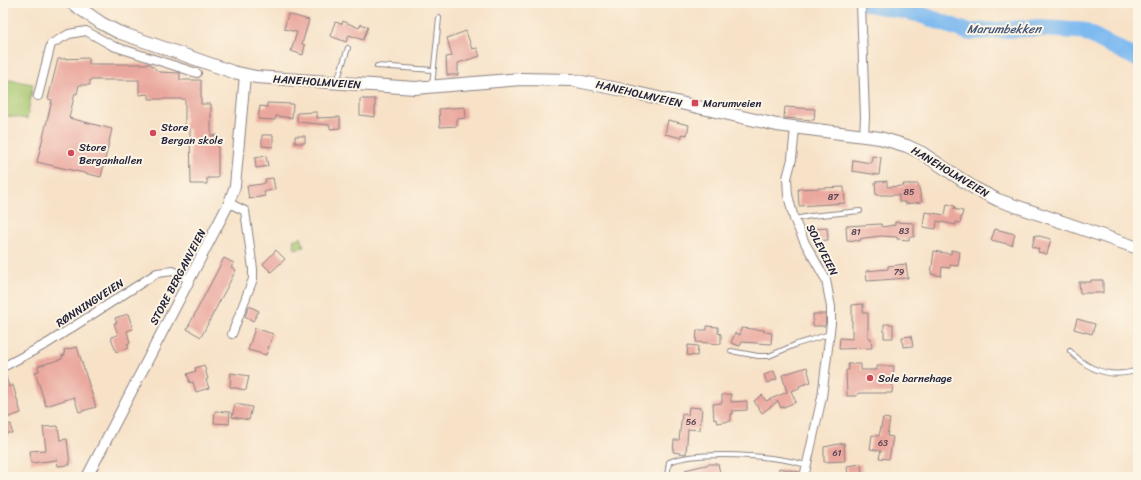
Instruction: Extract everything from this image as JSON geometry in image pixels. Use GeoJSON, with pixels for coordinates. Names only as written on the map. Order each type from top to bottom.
{"type":"FeatureCollection","features":[{"type":"Feature","properties":{"kind":"main road","name":"HANEHOLMVEIEN"},"geometry":{"type":"LineString","coordinates":[[72,3],[101,23],[187,63],[244,75],[399,88],[432,88],[521,79],[572,80],[795,128],[864,135],[889,140],[916,150],[974,188],[998,200],[1138,248]]}},
{"type":"Feature","properties":{"kind":"street"},"geometry":{"type":"LineString","coordinates":[[861,4],[866,117],[864,135]]}},
{"type":"Feature","properties":{"kind":"street"},"geometry":{"type":"LineString","coordinates":[[96,35],[101,23]]}},
{"type":"Feature","properties":{"kind":"street","name":"HANEHOLMVEIEN"},"geometry":{"type":"LineString","coordinates":[[38,96],[51,44],[68,34],[79,31],[86,31],[96,35],[113,46],[187,63],[197,73]]}},
{"type":"Feature","properties":{"kind":"street","name":"STORE BERGANVEIEN"},"geometry":{"type":"LineString","coordinates":[[87,477],[229,203],[234,186],[244,75]]}},
{"type":"Feature","properties":{"kind":"street","name":"SOLEVEIEN"},"geometry":{"type":"LineString","coordinates":[[795,128],[792,158],[786,184],[790,208],[794,219],[826,280],[831,307],[830,334],[818,419],[804,477]]}},
{"type":"Feature","properties":{"kind":"street"},"geometry":{"type":"LineString","coordinates":[[229,203],[245,211],[254,269],[252,279],[232,334]]}},
{"type":"Feature","properties":{"kind":"street","name":"RØNNINGVEIEN"},"geometry":{"type":"LineString","coordinates":[[3,367],[48,343],[157,273],[173,271],[190,280]]}},
{"type":"Feature","properties":{"kind":"lane"},"geometry":{"type":"LineString","coordinates":[[432,88],[439,18]]}},
{"type":"Feature","properties":{"kind":"lane"},"geometry":{"type":"LineString","coordinates":[[336,83],[339,70],[348,48]]}},
{"type":"Feature","properties":{"kind":"lane"},"geometry":{"type":"LineString","coordinates":[[377,66],[433,70]]}},
{"type":"Feature","properties":{"kind":"lane"},"geometry":{"type":"LineString","coordinates":[[794,219],[860,211]]}},
{"type":"Feature","properties":{"kind":"lane"},"geometry":{"type":"LineString","coordinates":[[731,351],[758,356],[769,356],[796,344],[830,334]]}},
{"type":"Feature","properties":{"kind":"lane"},"geometry":{"type":"LineString","coordinates":[[1070,351],[1080,361],[1101,372],[1114,375],[1126,374],[1138,370]]}},
{"type":"Feature","properties":{"kind":"lane"},"geometry":{"type":"LineString","coordinates":[[667,477],[669,462],[691,457],[754,457],[806,465]]}},
{"type":"Feature","properties":{"kind":"green space"},"geometry":{"type":"Polygon","coordinates":[[[3,79],[33,84],[27,119],[3,115],[3,79]]]}},
{"type":"Feature","properties":{"kind":"green space"},"geometry":{"type":"Polygon","coordinates":[[[301,237],[304,247],[295,249],[293,240],[301,237]]]}},
{"type":"Feature","properties":{"kind":"building"},"geometry":{"type":"Polygon","coordinates":[[[288,14],[309,20],[302,44],[305,45],[303,55],[291,51],[297,32],[284,29],[288,14]]]}},
{"type":"Feature","properties":{"kind":"building"},"geometry":{"type":"Polygon","coordinates":[[[343,21],[359,28],[361,24],[368,27],[363,40],[349,35],[346,42],[330,36],[335,22],[342,24],[343,21]]]}},
{"type":"Feature","properties":{"kind":"building"},"geometry":{"type":"Polygon","coordinates":[[[466,31],[472,49],[477,48],[480,56],[458,63],[458,75],[447,75],[446,57],[452,56],[447,38],[466,31]]]}},
{"type":"Feature","properties":{"kind":"building"},"geometry":{"type":"Polygon","coordinates":[[[89,58],[89,64],[150,64],[159,72],[180,73],[180,80],[201,80],[201,104],[211,104],[211,136],[218,135],[218,178],[207,178],[207,184],[191,184],[190,129],[185,129],[185,99],[149,99],[149,94],[139,95],[139,80],[90,80],[90,85],[79,85],[77,94],[75,93],[69,118],[112,129],[101,177],[37,162],[52,100],[48,99],[58,59],[89,58]]]}},
{"type":"Feature","properties":{"kind":"building"},"geometry":{"type":"Polygon","coordinates":[[[360,99],[375,99],[375,117],[360,115],[360,99]]]}},
{"type":"Feature","properties":{"kind":"building"},"geometry":{"type":"Polygon","coordinates":[[[267,103],[293,104],[292,118],[276,116],[275,120],[258,119],[260,106],[267,107],[267,103]]]}},
{"type":"Feature","properties":{"kind":"building"},"geometry":{"type":"Polygon","coordinates":[[[465,107],[466,118],[457,119],[457,126],[440,127],[439,109],[465,107]]]}},
{"type":"Feature","properties":{"kind":"building"},"geometry":{"type":"Polygon","coordinates":[[[785,107],[815,109],[814,120],[784,118],[785,107]]]}},
{"type":"Feature","properties":{"kind":"building"},"geometry":{"type":"Polygon","coordinates":[[[317,112],[317,118],[340,117],[340,128],[330,129],[330,125],[297,122],[297,113],[317,112]]]}},
{"type":"Feature","properties":{"kind":"building"},"geometry":{"type":"Polygon","coordinates":[[[668,120],[689,125],[687,135],[682,134],[682,138],[665,134],[668,120]]]}},
{"type":"Feature","properties":{"kind":"building"},"geometry":{"type":"Polygon","coordinates":[[[262,135],[273,135],[273,147],[262,146],[262,135]]]}},
{"type":"Feature","properties":{"kind":"building"},"geometry":{"type":"Polygon","coordinates":[[[295,136],[305,136],[305,143],[295,143],[295,136]]]}},
{"type":"Feature","properties":{"kind":"building"},"geometry":{"type":"Polygon","coordinates":[[[266,156],[268,166],[256,168],[255,158],[266,156]]]}},
{"type":"Feature","properties":{"kind":"building"},"geometry":{"type":"Polygon","coordinates":[[[872,156],[881,157],[879,175],[852,171],[853,160],[871,163],[872,156]]]}},
{"type":"Feature","properties":{"kind":"building"},"geometry":{"type":"Polygon","coordinates":[[[273,178],[275,189],[264,192],[265,196],[249,199],[247,186],[262,184],[266,182],[265,179],[273,178]]]}},
{"type":"Feature","properties":{"kind":"building"},"geometry":{"type":"Polygon","coordinates":[[[887,181],[887,187],[904,186],[903,184],[918,184],[922,202],[905,204],[905,202],[899,202],[899,195],[876,195],[875,182],[887,181]]]}},
{"type":"Feature","properties":{"kind":"building"},"geometry":{"type":"Polygon","coordinates":[[[844,187],[845,203],[799,206],[798,189],[844,187]]]}},
{"type":"Feature","properties":{"kind":"building"},"geometry":{"type":"Polygon","coordinates":[[[947,204],[955,206],[954,209],[963,211],[960,223],[956,222],[956,225],[937,221],[936,229],[923,227],[925,212],[945,215],[947,204]]]}},
{"type":"Feature","properties":{"kind":"building"},"geometry":{"type":"Polygon","coordinates":[[[895,222],[914,223],[914,237],[909,237],[909,240],[897,239],[897,237],[881,236],[864,238],[860,239],[860,241],[847,240],[846,226],[881,224],[882,227],[895,225],[895,222]]]}},
{"type":"Feature","properties":{"kind":"building"},"geometry":{"type":"Polygon","coordinates":[[[827,228],[828,240],[816,241],[815,229],[827,228]]]}},
{"type":"Feature","properties":{"kind":"building"},"geometry":{"type":"Polygon","coordinates":[[[995,229],[1015,234],[1012,245],[991,240],[995,229]]]}},
{"type":"Feature","properties":{"kind":"building"},"geometry":{"type":"Polygon","coordinates":[[[1035,235],[1051,239],[1047,254],[1038,252],[1039,249],[1032,247],[1035,235]]]}},
{"type":"Feature","properties":{"kind":"building"},"geometry":{"type":"Polygon","coordinates":[[[276,250],[285,259],[271,272],[263,264],[276,250]]]}},
{"type":"Feature","properties":{"kind":"building"},"geometry":{"type":"Polygon","coordinates":[[[951,250],[960,252],[958,266],[950,265],[950,268],[942,267],[941,276],[931,274],[934,251],[951,254],[951,250]]]}},
{"type":"Feature","properties":{"kind":"building"},"geometry":{"type":"Polygon","coordinates":[[[224,258],[234,263],[231,267],[236,270],[201,337],[187,329],[224,258]]]}},
{"type":"Feature","properties":{"kind":"building"},"geometry":{"type":"Polygon","coordinates":[[[906,264],[908,278],[867,281],[866,271],[888,269],[888,266],[906,264]]]}},
{"type":"Feature","properties":{"kind":"building"},"geometry":{"type":"Polygon","coordinates":[[[1091,280],[1103,280],[1103,293],[1080,293],[1079,282],[1091,282],[1091,280]]]}},
{"type":"Feature","properties":{"kind":"building"},"geometry":{"type":"Polygon","coordinates":[[[863,304],[863,313],[868,313],[868,338],[871,338],[872,348],[839,349],[840,338],[852,339],[852,305],[863,304]]]}},
{"type":"Feature","properties":{"kind":"building"},"geometry":{"type":"Polygon","coordinates":[[[249,306],[259,311],[253,321],[245,316],[249,306]]]}},
{"type":"Feature","properties":{"kind":"building"},"geometry":{"type":"Polygon","coordinates":[[[128,314],[133,329],[127,331],[130,343],[127,344],[129,348],[116,352],[111,337],[118,335],[114,323],[117,323],[115,318],[128,314]]]}},
{"type":"Feature","properties":{"kind":"building"},"geometry":{"type":"Polygon","coordinates":[[[813,314],[826,314],[825,326],[813,326],[813,314]]]}},
{"type":"Feature","properties":{"kind":"building"},"geometry":{"type":"Polygon","coordinates":[[[1077,319],[1095,324],[1092,334],[1074,329],[1077,319]]]}},
{"type":"Feature","properties":{"kind":"building"},"geometry":{"type":"Polygon","coordinates":[[[884,324],[893,324],[893,338],[884,338],[884,324]]]}},
{"type":"Feature","properties":{"kind":"building"},"geometry":{"type":"Polygon","coordinates":[[[707,326],[718,327],[718,333],[721,334],[721,344],[696,342],[697,330],[707,330],[707,326]]]}},
{"type":"Feature","properties":{"kind":"building"},"geometry":{"type":"Polygon","coordinates":[[[255,328],[273,334],[266,355],[248,350],[255,328]]]}},
{"type":"Feature","properties":{"kind":"building"},"geometry":{"type":"Polygon","coordinates":[[[741,328],[764,330],[764,332],[772,333],[771,344],[742,342],[740,346],[731,343],[735,333],[740,335],[741,328]]]}},
{"type":"Feature","properties":{"kind":"building"},"geometry":{"type":"Polygon","coordinates":[[[911,336],[913,346],[903,347],[902,337],[911,336]]]}},
{"type":"Feature","properties":{"kind":"building"},"geometry":{"type":"Polygon","coordinates":[[[688,345],[698,346],[697,356],[687,355],[688,345]]]}},
{"type":"Feature","properties":{"kind":"building"},"geometry":{"type":"Polygon","coordinates":[[[77,347],[96,407],[79,412],[74,397],[46,406],[35,372],[39,371],[38,366],[62,359],[62,356],[65,355],[64,350],[77,347]]]}},
{"type":"Feature","properties":{"kind":"building"},"geometry":{"type":"Polygon","coordinates":[[[848,364],[861,364],[861,370],[877,370],[877,366],[894,366],[892,393],[862,393],[857,394],[857,396],[847,396],[846,370],[849,370],[848,364]]]}},
{"type":"Feature","properties":{"kind":"building"},"geometry":{"type":"Polygon","coordinates":[[[204,365],[208,379],[206,380],[209,388],[196,392],[193,382],[190,383],[187,374],[196,371],[195,368],[204,365]]]}},
{"type":"Feature","properties":{"kind":"building"},"geometry":{"type":"Polygon","coordinates":[[[807,367],[811,382],[799,386],[800,388],[791,391],[796,402],[781,408],[778,401],[762,413],[754,401],[762,395],[766,401],[787,392],[782,375],[807,367]]]}},
{"type":"Feature","properties":{"kind":"building"},"geometry":{"type":"Polygon","coordinates":[[[774,371],[777,379],[767,383],[764,375],[774,371]]]}},
{"type":"Feature","properties":{"kind":"building"},"geometry":{"type":"Polygon","coordinates":[[[3,373],[5,373],[9,387],[13,385],[21,413],[3,419],[3,373]]]}},
{"type":"Feature","properties":{"kind":"building"},"geometry":{"type":"Polygon","coordinates":[[[231,373],[249,376],[246,390],[230,387],[231,373]]]}},
{"type":"Feature","properties":{"kind":"building"},"geometry":{"type":"Polygon","coordinates":[[[731,394],[731,402],[747,401],[747,410],[732,411],[733,414],[731,414],[731,421],[717,423],[716,419],[714,420],[713,404],[722,403],[722,395],[731,394]]]}},
{"type":"Feature","properties":{"kind":"building"},"geometry":{"type":"Polygon","coordinates":[[[235,404],[252,407],[249,420],[232,417],[235,404]]]}},
{"type":"Feature","properties":{"kind":"building"},"geometry":{"type":"Polygon","coordinates":[[[689,407],[702,408],[700,430],[688,429],[686,454],[673,452],[674,440],[679,440],[682,414],[688,415],[689,407]]]}},
{"type":"Feature","properties":{"kind":"building"},"geometry":{"type":"Polygon","coordinates":[[[215,411],[230,412],[229,424],[214,423],[215,411]]]}},
{"type":"Feature","properties":{"kind":"building"},"geometry":{"type":"Polygon","coordinates":[[[883,418],[890,419],[887,436],[893,437],[889,459],[879,458],[881,451],[870,449],[872,435],[879,436],[883,418]]]}},
{"type":"Feature","properties":{"kind":"building"},"geometry":{"type":"Polygon","coordinates":[[[11,424],[12,433],[3,433],[3,425],[11,424]]]}},
{"type":"Feature","properties":{"kind":"building"},"geometry":{"type":"Polygon","coordinates":[[[58,426],[60,440],[67,439],[70,465],[58,466],[57,460],[31,463],[30,451],[46,450],[43,427],[58,426]]]}},
{"type":"Feature","properties":{"kind":"building"},"geometry":{"type":"Polygon","coordinates":[[[844,443],[845,461],[824,462],[824,447],[844,443]]]}},
{"type":"Feature","properties":{"kind":"building"},"geometry":{"type":"Polygon","coordinates":[[[710,464],[718,464],[721,477],[686,477],[685,470],[710,464]]]}},
{"type":"Feature","properties":{"kind":"building"},"geometry":{"type":"Polygon","coordinates":[[[861,464],[862,476],[848,477],[847,466],[861,464]]]}},
{"type":"Feature","properties":{"kind":"building"},"geometry":{"type":"Polygon","coordinates":[[[779,468],[799,472],[799,477],[778,477],[779,468]]]}},
{"type":"Feature","properties":{"kind":"waterway","name":"Marumbekken"},"geometry":{"type":"LineString","coordinates":[[866,3],[919,14],[968,32],[1032,28],[1083,31],[1138,59]]}},
{"type":"Feature","properties":{"kind":"place","name":"Marumveien"},"geometry":{"type":"Point","coordinates":[695,103]}},
{"type":"Feature","properties":{"kind":"place","name":"Store Bergan skole"},"geometry":{"type":"Point","coordinates":[153,133]}},
{"type":"Feature","properties":{"kind":"place","name":"Store Berganhallen"},"geometry":{"type":"Point","coordinates":[71,153]}},
{"type":"Feature","properties":{"kind":"place","name":"Sole barnehage"},"geometry":{"type":"Point","coordinates":[870,378]}}]}
